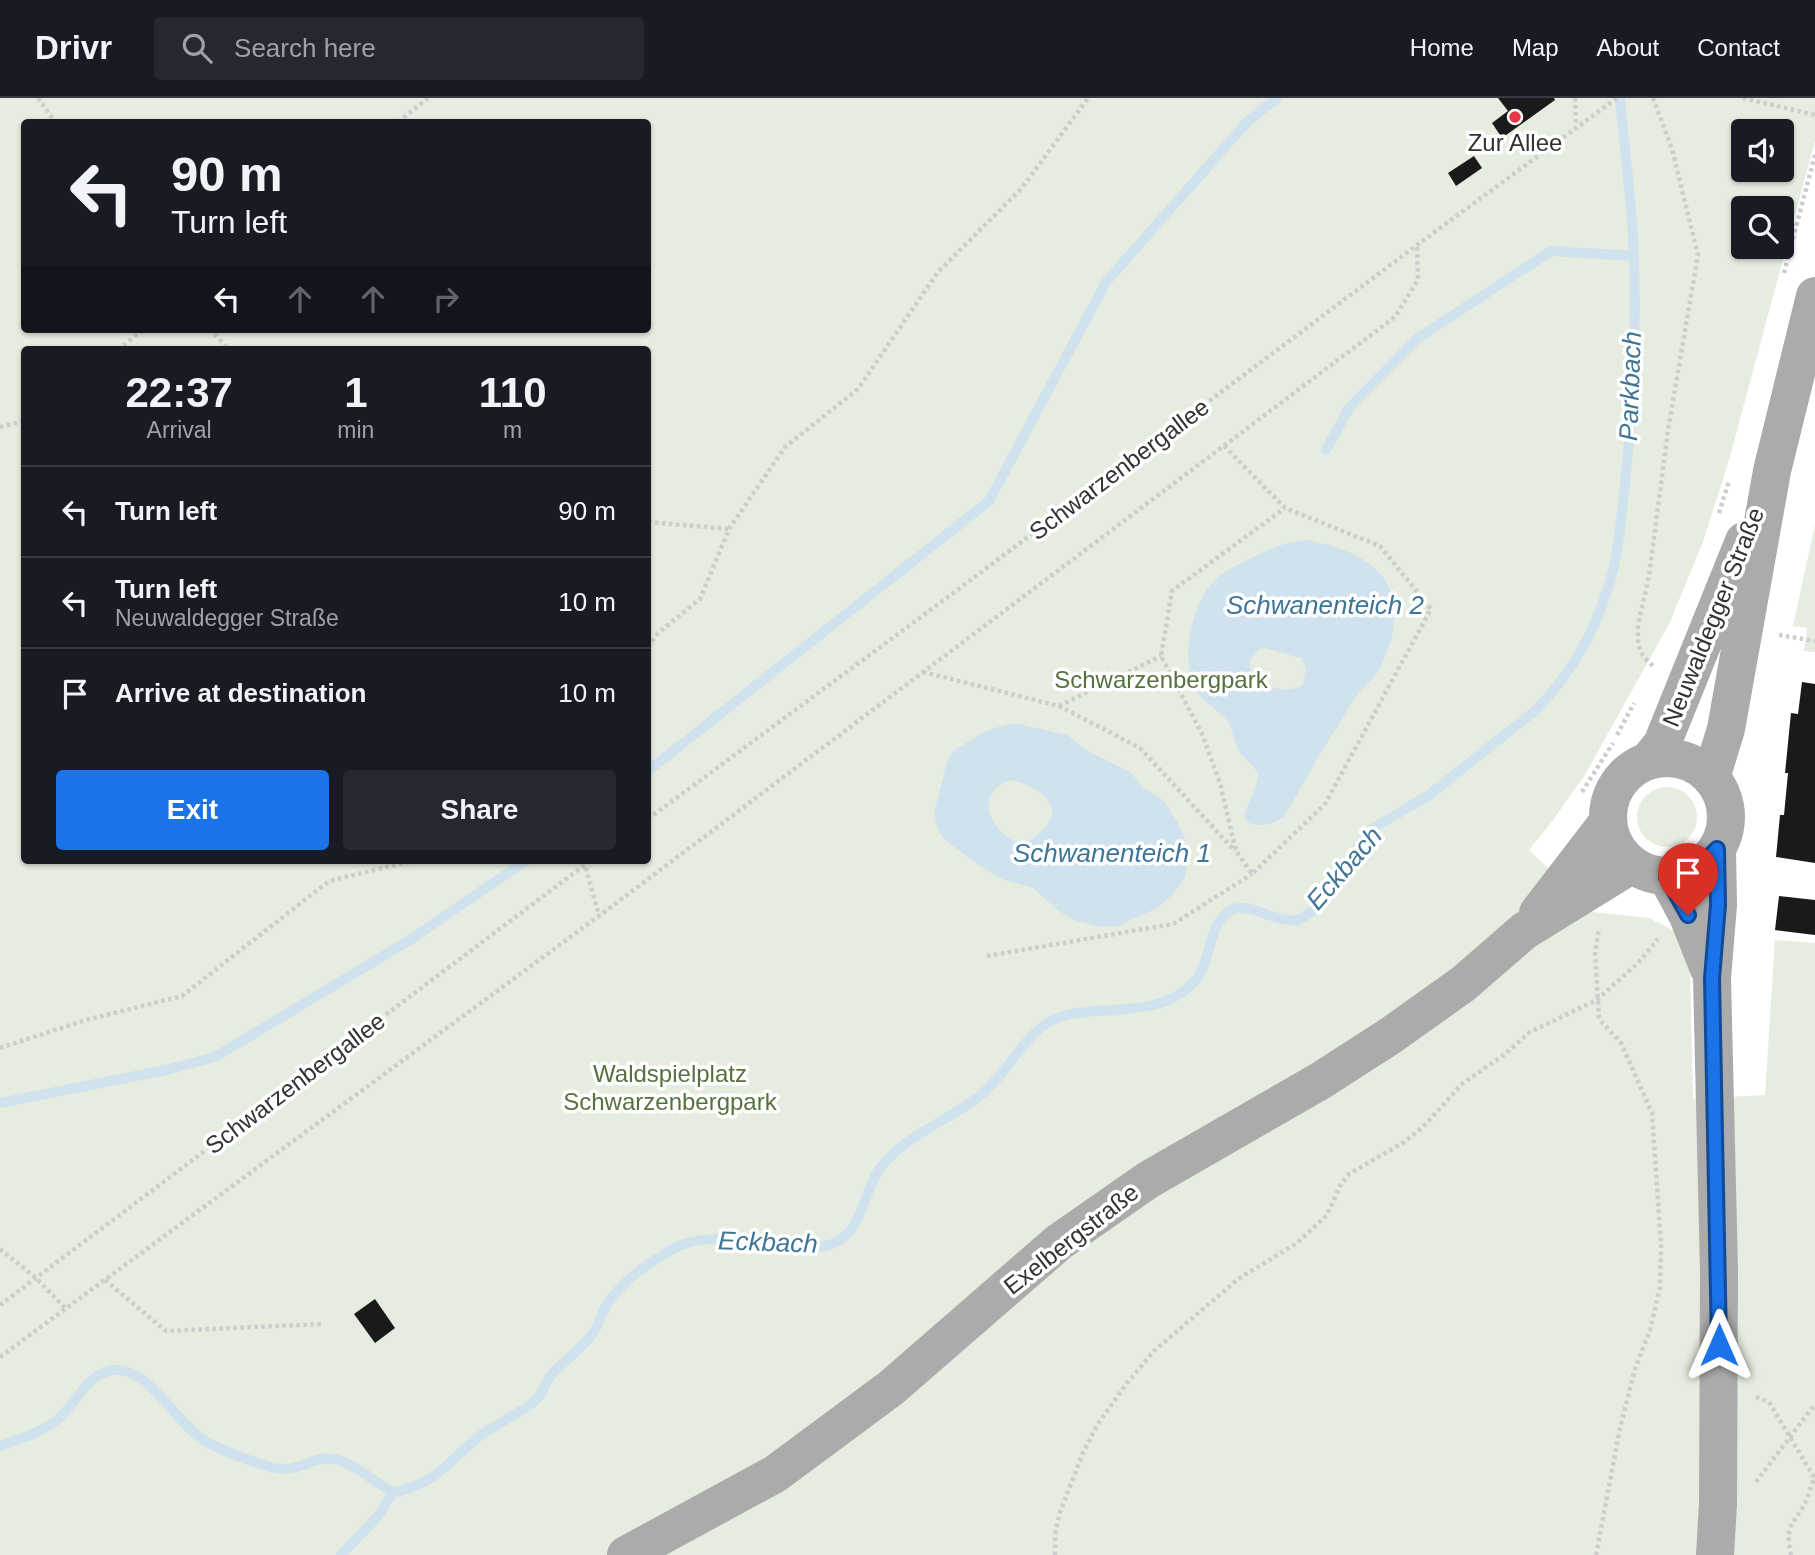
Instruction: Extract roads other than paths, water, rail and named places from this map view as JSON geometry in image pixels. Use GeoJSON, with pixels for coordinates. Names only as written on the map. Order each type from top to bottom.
{"type":"FeatureCollection","features":[{"type":"Feature","properties":{"kind":"main road","name":"Neuwaldegger Straße"},"geometry":{"type":"LineString","coordinates":[[1711,778],[1726,729],[1772,471],[1798,289]]}},
{"type":"Feature","properties":{"kind":"main road","name":"Neuwaldegger Straße"},"geometry":{"type":"LineString","coordinates":[[1649,760],[1662,744],[1667,666],[1772,471]]}},
{"type":"Feature","properties":{"kind":"main road"},"geometry":{"type":"LineString","coordinates":[[1715,1555],[1719,1395],[1712,978],[1718,905],[1717,849],[1724,830],[1726,809],[1711,778],[1699,767],[1683,760],[1666,757],[1649,760],[1629,771],[1615,788],[1607,810],[1607,823],[1615,847],[1631,865],[1648,874],[1667,877],[1682,875],[1695,870],[1717,849]]}},
{"type":"Feature","properties":{"kind":"main road","name":"Exelbergstraße"},"geometry":{"type":"LineString","coordinates":[[1524,932],[1607,823]]}},
{"type":"Feature","properties":{"kind":"main road","name":"Exelbergstraße"},"geometry":{"type":"LineString","coordinates":[[626,1555],[775,1474],[891,1388],[1059,1241],[1147,1180],[1320,1081],[1390,1036],[1463,984],[1524,932],[1631,865]]}},
{"type":"Feature","properties":{"kind":"main road"},"geometry":{"type":"LineString","coordinates":[[1667,877],[1688,915],[1712,978]]}},
{"type":"Feature","properties":{"kind":"water","name":"Schwanenteich 2"},"geometry":{"type":"Polygon","coordinates":[[[1308,540],[1334,547],[1374,567],[1386,582],[1393,598],[1395,618],[1390,642],[1378,671],[1353,702],[1284,817],[1270,824],[1257,825],[1247,822],[1244,816],[1258,774],[1238,749],[1229,723],[1196,691],[1191,679],[1188,648],[1198,605],[1219,576],[1263,552],[1308,540]],[[1265,648],[1259,649],[1249,662],[1254,679],[1272,688],[1292,689],[1303,684],[1306,669],[1301,658],[1265,648]]]}},
{"type":"Feature","properties":{"kind":"water","name":"Schwanenteich 1"},"geometry":{"type":"Polygon","coordinates":[[[1019,724],[1067,735],[1086,750],[1130,772],[1143,787],[1163,800],[1185,839],[1188,858],[1185,877],[1175,892],[1159,907],[1118,926],[1099,927],[1074,920],[1059,911],[1033,888],[1004,880],[946,841],[939,832],[934,813],[948,759],[953,751],[986,731],[1019,724]],[[1010,780],[998,786],[991,794],[989,804],[994,823],[1010,839],[1020,844],[1033,839],[1043,830],[1050,821],[1052,812],[1045,797],[1019,782],[1010,780]]]}},
{"type":"Feature","properties":{"kind":"waterway"},"geometry":{"type":"LineString","coordinates":[[651,769],[989,501],[1106,282],[1247,122],[1277,98]]}},
{"type":"Feature","properties":{"kind":"waterway","name":"Eckbach"},"geometry":{"type":"LineString","coordinates":[[0,1446],[30,1435],[58,1419],[95,1377],[112,1370],[126,1371],[151,1387],[184,1423],[214,1446],[280,1469],[333,1459],[356,1468],[393,1493],[408,1489],[431,1478],[476,1439],[536,1400],[551,1375],[593,1333],[603,1311],[614,1296],[627,1281],[650,1263],[681,1245],[710,1239],[737,1239],[811,1247],[832,1244],[843,1238],[857,1221],[875,1177],[891,1155],[982,1094],[1028,1040],[1046,1024],[1059,1017],[1091,1011],[1146,1007],[1178,995],[1200,974],[1216,927],[1226,913],[1234,909],[1249,909],[1290,920],[1298,920],[1313,911],[1370,830],[1429,795],[1536,710],[1570,668],[1602,605],[1612,575],[1619,536],[1633,390],[1633,235],[1620,98]]}},
{"type":"Feature","properties":{"kind":"waterway"},"geometry":{"type":"LineString","coordinates":[[1326,450],[1349,408],[1418,338],[1551,251],[1633,256]]}},
{"type":"Feature","properties":{"kind":"waterway"},"geometry":{"type":"LineString","coordinates":[[0,1103],[166,1070],[215,1057],[413,938],[521,864]]}},
{"type":"Feature","properties":{"kind":"waterway"},"geometry":{"type":"LineString","coordinates":[[341,1555],[378,1516],[393,1493]]}},
{"type":"Feature","properties":{"kind":"place","name":"Zur Allee"},"geometry":{"type":"Point","coordinates":[1515,117]}},
{"type":"Feature","properties":{"kind":"water label","name":"Parkbach"},"geometry":{"type":"Point","coordinates":[1630,386]}},
{"type":"Feature","properties":{"kind":"park label","name":"Schwarzenbergpark"},"geometry":{"type":"Point","coordinates":[1161,679]}},
{"type":"Feature","properties":{"kind":"park label","name":"Waldspielplatz Schwarzenbergpark"},"geometry":{"type":"Point","coordinates":[670,1087]}}]}
